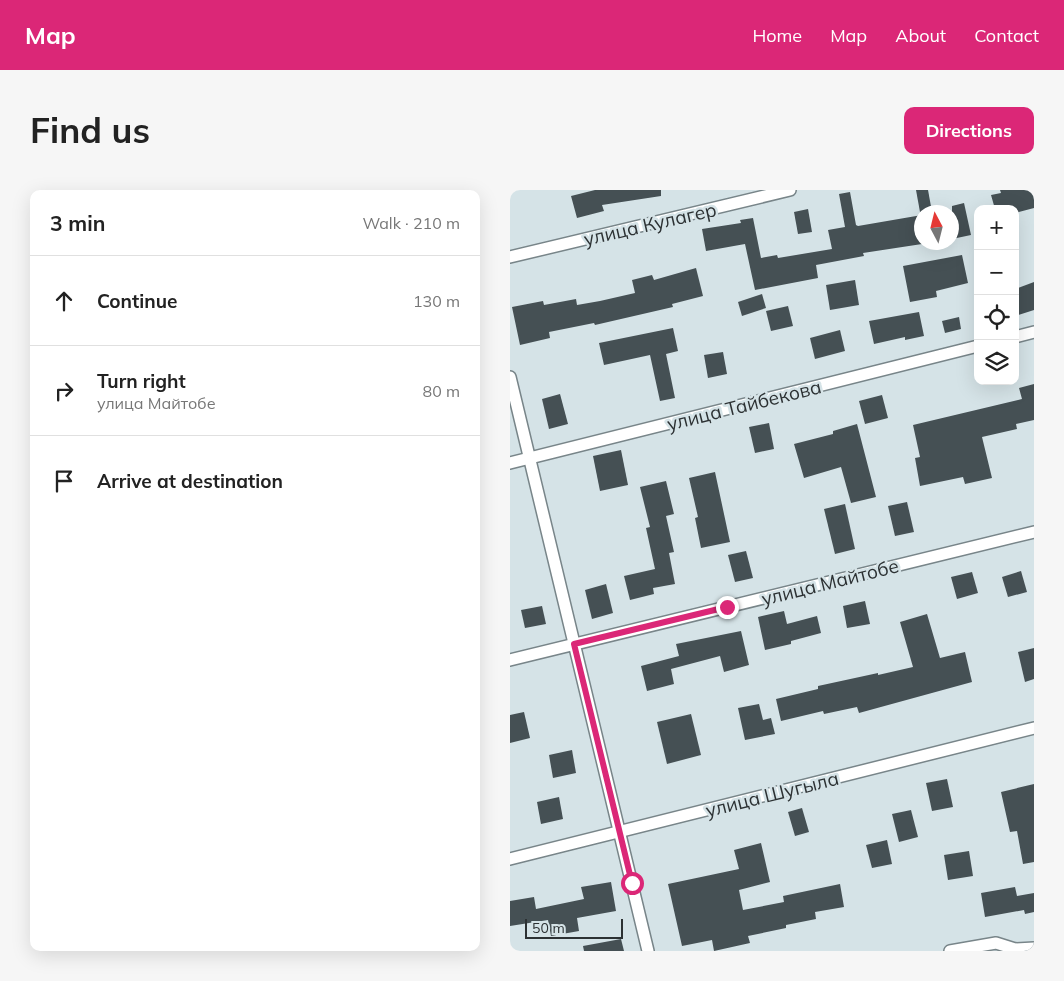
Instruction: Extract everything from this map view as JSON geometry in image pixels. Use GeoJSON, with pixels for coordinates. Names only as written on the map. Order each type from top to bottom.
{"type":"FeatureCollection","features":[{"type":"Feature","properties":{"kind":"street","name":"улица Кулагер"},"geometry":{"type":"LineString","coordinates":[[510,257],[790,190]]}},
{"type":"Feature","properties":{"kind":"street"},"geometry":{"type":"LineString","coordinates":[[1019,336],[1034,332]]}},
{"type":"Feature","properties":{"kind":"street","name":"улица Тайбекова"},"geometry":{"type":"LineString","coordinates":[[510,463],[974,347]]}},
{"type":"Feature","properties":{"kind":"street"},"geometry":{"type":"LineString","coordinates":[[510,377],[648,951]]}},
{"type":"Feature","properties":{"kind":"street","name":"улица Майтобе"},"geometry":{"type":"LineString","coordinates":[[510,660],[1034,532]]}},
{"type":"Feature","properties":{"kind":"street","name":"улица Шугыла"},"geometry":{"type":"LineString","coordinates":[[510,859],[1034,728]]}},
{"type":"Feature","properties":{"kind":"street"},"geometry":{"type":"LineString","coordinates":[[950,951],[996,943],[1015,949],[1034,948]]}},
{"type":"Feature","properties":{"kind":"building"},"geometry":{"type":"Polygon","coordinates":[[[595,190],[661,190],[661,196],[602,205],[604,211],[577,218],[571,196],[595,190]]]}},
{"type":"Feature","properties":{"kind":"building"},"geometry":{"type":"Polygon","coordinates":[[[916,190],[928,190],[931,205],[919,205],[916,190]]]}},
{"type":"Feature","properties":{"kind":"building"},"geometry":{"type":"Polygon","coordinates":[[[1000,190],[1034,190],[1034,208],[1019,212],[1019,205],[994,205],[991,195],[1001,193],[1000,190]]]}},
{"type":"Feature","properties":{"kind":"building"},"geometry":{"type":"Polygon","coordinates":[[[850,192],[856,225],[858,226],[914,216],[914,245],[863,253],[864,256],[816,265],[818,278],[755,290],[745,244],[706,251],[702,229],[741,223],[740,220],[753,218],[761,258],[777,255],[778,258],[832,249],[828,230],[845,227],[839,194],[850,192]]]}},
{"type":"Feature","properties":{"kind":"building"},"geometry":{"type":"Polygon","coordinates":[[[964,203],[971,235],[959,238],[959,205],[956,205],[964,203]]]}},
{"type":"Feature","properties":{"kind":"building"},"geometry":{"type":"Polygon","coordinates":[[[808,209],[812,232],[798,234],[794,212],[808,209]]]}},
{"type":"Feature","properties":{"kind":"building"},"geometry":{"type":"Polygon","coordinates":[[[962,255],[968,283],[936,291],[937,297],[910,302],[903,266],[962,255]]]}},
{"type":"Feature","properties":{"kind":"building"},"geometry":{"type":"Polygon","coordinates":[[[696,268],[703,296],[672,304],[673,307],[595,325],[594,323],[549,332],[550,338],[520,345],[512,307],[543,301],[544,305],[576,299],[577,305],[600,301],[635,293],[632,280],[652,275],[654,280],[696,268]]]}},
{"type":"Feature","properties":{"kind":"building"},"geometry":{"type":"Polygon","coordinates":[[[855,280],[859,305],[830,310],[826,285],[855,280]]]}},
{"type":"Feature","properties":{"kind":"building"},"geometry":{"type":"Polygon","coordinates":[[[1034,282],[1034,310],[1019,315],[1019,295],[1019,288],[1034,282]]]}},
{"type":"Feature","properties":{"kind":"building"},"geometry":{"type":"Polygon","coordinates":[[[762,294],[766,308],[742,316],[738,302],[762,294]]]}},
{"type":"Feature","properties":{"kind":"building"},"geometry":{"type":"Polygon","coordinates":[[[788,306],[793,326],[771,331],[766,311],[788,306]]]}},
{"type":"Feature","properties":{"kind":"building"},"geometry":{"type":"Polygon","coordinates":[[[919,312],[924,336],[905,340],[905,337],[874,344],[869,321],[919,312]]]}},
{"type":"Feature","properties":{"kind":"building"},"geometry":{"type":"Polygon","coordinates":[[[959,317],[961,329],[945,333],[942,321],[959,317]]]}},
{"type":"Feature","properties":{"kind":"building"},"geometry":{"type":"Polygon","coordinates":[[[673,328],[678,351],[666,354],[675,398],[660,401],[650,355],[604,365],[599,343],[673,328]]]}},
{"type":"Feature","properties":{"kind":"building"},"geometry":{"type":"Polygon","coordinates":[[[840,330],[845,351],[815,359],[810,338],[840,330]]]}},
{"type":"Feature","properties":{"kind":"building"},"geometry":{"type":"Polygon","coordinates":[[[723,352],[727,374],[708,378],[704,355],[723,352]]]}},
{"type":"Feature","properties":{"kind":"building"},"geometry":{"type":"Polygon","coordinates":[[[1034,384],[1034,420],[1016,424],[1017,429],[982,437],[992,478],[965,484],[963,477],[920,486],[915,458],[920,457],[913,425],[1022,399],[1019,388],[1034,384]]]}},
{"type":"Feature","properties":{"kind":"building"},"geometry":{"type":"Polygon","coordinates":[[[560,394],[568,424],[549,429],[542,399],[560,394]]]}},
{"type":"Feature","properties":{"kind":"building"},"geometry":{"type":"Polygon","coordinates":[[[882,395],[888,418],[865,424],[859,401],[882,395]]]}},
{"type":"Feature","properties":{"kind":"building"},"geometry":{"type":"Polygon","coordinates":[[[769,423],[774,449],[755,453],[749,427],[769,423]]]}},
{"type":"Feature","properties":{"kind":"building"},"geometry":{"type":"Polygon","coordinates":[[[857,424],[876,497],[851,503],[841,467],[804,478],[794,444],[833,434],[833,431],[857,424]]]}},
{"type":"Feature","properties":{"kind":"building"},"geometry":{"type":"Polygon","coordinates":[[[621,450],[628,485],[600,491],[593,456],[621,450]]]}},
{"type":"Feature","properties":{"kind":"building"},"geometry":{"type":"Polygon","coordinates":[[[715,472],[730,542],[701,548],[695,518],[698,517],[689,478],[715,472]]]}},
{"type":"Feature","properties":{"kind":"building"},"geometry":{"type":"Polygon","coordinates":[[[666,481],[674,514],[666,516],[674,552],[669,553],[675,584],[653,588],[654,594],[630,600],[624,576],[655,569],[646,528],[650,527],[640,487],[666,481]]]}},
{"type":"Feature","properties":{"kind":"building"},"geometry":{"type":"Polygon","coordinates":[[[907,502],[914,532],[895,536],[888,506],[907,502]]]}},
{"type":"Feature","properties":{"kind":"building"},"geometry":{"type":"Polygon","coordinates":[[[845,504],[855,549],[835,554],[824,509],[845,504]]]}},
{"type":"Feature","properties":{"kind":"building"},"geometry":{"type":"Polygon","coordinates":[[[746,551],[753,578],[735,582],[728,555],[746,551]]]}},
{"type":"Feature","properties":{"kind":"building"},"geometry":{"type":"Polygon","coordinates":[[[1021,571],[1027,592],[1008,597],[1002,577],[1021,571]]]}},
{"type":"Feature","properties":{"kind":"building"},"geometry":{"type":"Polygon","coordinates":[[[972,572],[978,593],[957,599],[951,577],[972,572]]]}},
{"type":"Feature","properties":{"kind":"building"},"geometry":{"type":"Polygon","coordinates":[[[606,584],[613,613],[592,619],[585,590],[606,584]]]}},
{"type":"Feature","properties":{"kind":"building"},"geometry":{"type":"Polygon","coordinates":[[[865,601],[870,624],[847,628],[843,606],[865,601]]]}},
{"type":"Feature","properties":{"kind":"building"},"geometry":{"type":"Polygon","coordinates":[[[542,606],[546,624],[525,628],[521,610],[542,606]]]}},
{"type":"Feature","properties":{"kind":"building"},"geometry":{"type":"Polygon","coordinates":[[[784,611],[787,624],[817,616],[821,633],[791,641],[791,644],[765,650],[758,617],[784,611]]]}},
{"type":"Feature","properties":{"kind":"building"},"geometry":{"type":"Polygon","coordinates":[[[927,614],[940,658],[965,652],[972,682],[859,713],[857,707],[824,714],[823,711],[781,721],[776,699],[818,689],[818,686],[913,667],[900,622],[927,614]]]}},
{"type":"Feature","properties":{"kind":"building"},"geometry":{"type":"Polygon","coordinates":[[[741,631],[749,665],[724,672],[720,656],[671,669],[674,684],[647,691],[641,666],[679,656],[676,644],[741,631]]]}},
{"type":"Feature","properties":{"kind":"building"},"geometry":{"type":"Polygon","coordinates":[[[1034,648],[1034,679],[1025,682],[1018,652],[1034,648]]]}},
{"type":"Feature","properties":{"kind":"building"},"geometry":{"type":"Polygon","coordinates":[[[759,704],[763,720],[771,718],[775,734],[745,740],[738,708],[759,704]]]}},
{"type":"Feature","properties":{"kind":"building"},"geometry":{"type":"Polygon","coordinates":[[[524,712],[530,738],[510,743],[510,715],[524,712]]]}},
{"type":"Feature","properties":{"kind":"building"},"geometry":{"type":"Polygon","coordinates":[[[691,714],[701,755],[667,764],[657,722],[691,714]]]}},
{"type":"Feature","properties":{"kind":"building"},"geometry":{"type":"Polygon","coordinates":[[[572,750],[576,773],[553,778],[549,755],[572,750]]]}},
{"type":"Feature","properties":{"kind":"building"},"geometry":{"type":"Polygon","coordinates":[[[947,779],[953,807],[932,811],[926,783],[947,779]]]}},
{"type":"Feature","properties":{"kind":"building"},"geometry":{"type":"Polygon","coordinates":[[[1034,784],[1034,862],[1023,864],[1017,831],[1010,832],[1001,792],[1034,784]]]}},
{"type":"Feature","properties":{"kind":"building"},"geometry":{"type":"Polygon","coordinates":[[[559,797],[563,819],[541,824],[537,802],[559,797]]]}},
{"type":"Feature","properties":{"kind":"building"},"geometry":{"type":"Polygon","coordinates":[[[802,808],[809,832],[795,836],[788,812],[802,808]]]}},
{"type":"Feature","properties":{"kind":"building"},"geometry":{"type":"Polygon","coordinates":[[[911,810],[918,837],[899,842],[892,814],[911,810]]]}},
{"type":"Feature","properties":{"kind":"building"},"geometry":{"type":"Polygon","coordinates":[[[887,840],[892,864],[872,868],[866,845],[887,840]]]}},
{"type":"Feature","properties":{"kind":"building"},"geometry":{"type":"Polygon","coordinates":[[[761,843],[770,882],[739,890],[743,910],[784,902],[783,896],[840,884],[844,907],[815,912],[816,919],[748,936],[750,943],[714,951],[712,940],[682,946],[668,884],[739,869],[734,850],[761,843]]]}},
{"type":"Feature","properties":{"kind":"building"},"geometry":{"type":"Polygon","coordinates":[[[969,851],[973,876],[948,880],[944,855],[969,851]]]}},
{"type":"Feature","properties":{"kind":"building"},"geometry":{"type":"Polygon","coordinates":[[[611,882],[616,911],[577,918],[579,931],[551,936],[548,920],[510,926],[510,901],[534,897],[536,909],[584,899],[581,887],[611,882]]]}},
{"type":"Feature","properties":{"kind":"building"},"geometry":{"type":"Polygon","coordinates":[[[1015,887],[1017,896],[1034,893],[1034,912],[1025,914],[1024,910],[985,917],[981,893],[1015,887]]]}},
{"type":"Feature","properties":{"kind":"building"},"geometry":{"type":"Polygon","coordinates":[[[621,939],[624,951],[584,951],[583,946],[621,939]]]}},
{"type":"Feature","properties":{"kind":"route"},"geometry":{"type":"LineString","coordinates":[[632,883],[574,644],[727,607]]}}]}
